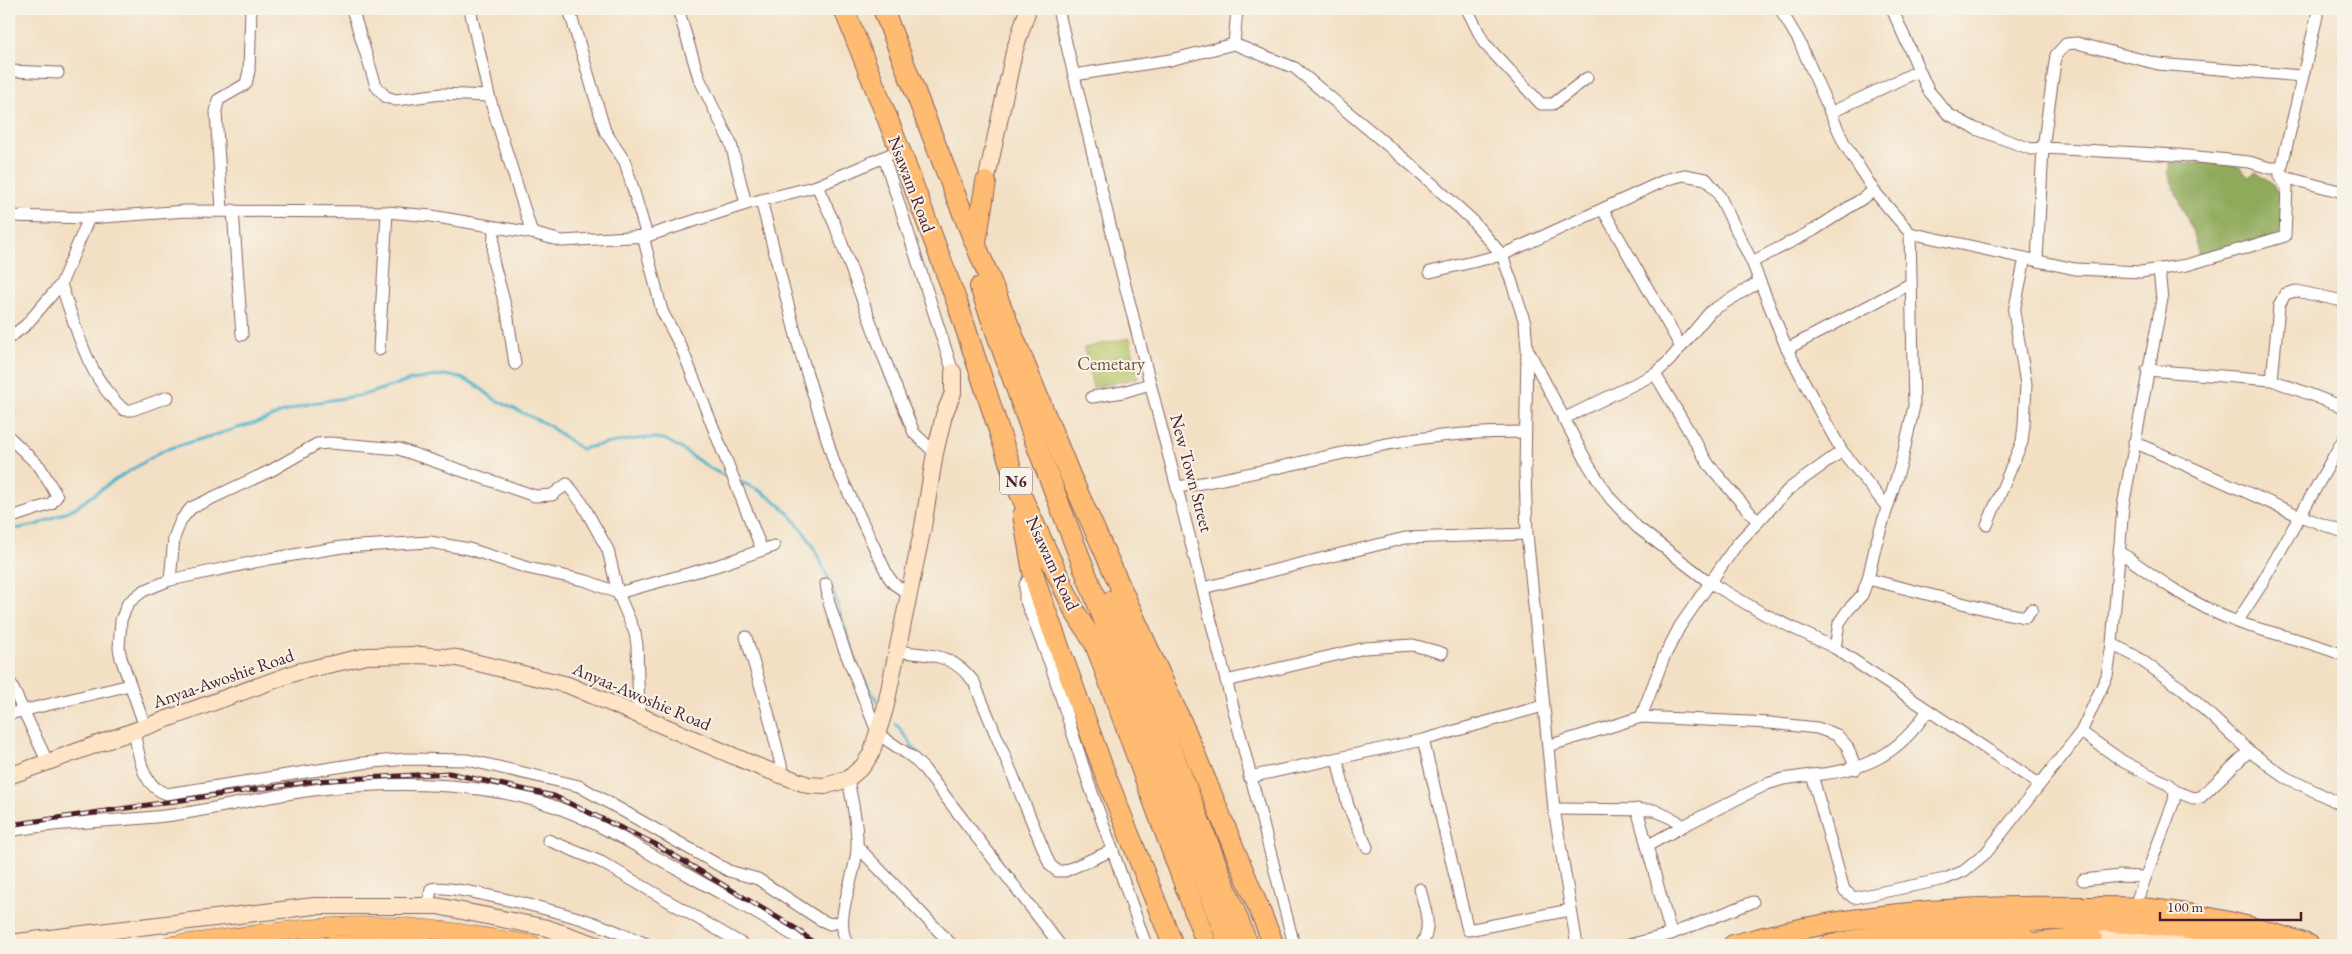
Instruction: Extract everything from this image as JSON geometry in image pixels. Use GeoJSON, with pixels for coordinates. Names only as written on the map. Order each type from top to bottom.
{"type":"FeatureCollection","features":[{"type":"Feature","properties":{"kind":"highway","name":"Nsawam Road"},"geometry":{"type":"LineString","coordinates":[[844,9],[892,154],[958,305],[1018,489],[1075,612],[1095,644],[1207,945]]}},
{"type":"Feature","properties":{"kind":"highway","name":"Nsawam Road"},"geometry":{"type":"LineString","coordinates":[[868,9],[898,72],[979,284],[1038,450],[1229,945]]}},
{"type":"Feature","properties":{"kind":"highway"},"geometry":{"type":"LineString","coordinates":[[883,9],[953,189],[1070,475],[1184,730],[1274,945]]}},
{"type":"Feature","properties":{"kind":"highway"},"geometry":{"type":"LineString","coordinates":[[953,189],[964,196],[970,197],[981,191],[986,182]]}},
{"type":"Feature","properties":{"kind":"highway"},"geometry":{"type":"LineString","coordinates":[[976,242],[986,182]]}},
{"type":"Feature","properties":{"kind":"highway"},"geometry":{"type":"LineString","coordinates":[[1070,475],[1126,636],[1248,945]]}},
{"type":"Feature","properties":{"kind":"highway"},"geometry":{"type":"LineString","coordinates":[[1018,489],[1032,572],[1107,779],[1169,939]]}},
{"type":"Feature","properties":{"kind":"highway"},"geometry":{"type":"LineString","coordinates":[[1075,612],[1082,649],[1192,945]]}},
{"type":"Feature","properties":{"kind":"highway"},"geometry":{"type":"LineString","coordinates":[[1733,945],[1769,935],[1862,919],[1946,910],[2021,907],[2134,908],[2166,911],[2261,928],[2310,945]]}},
{"type":"Feature","properties":{"kind":"highway"},"geometry":{"type":"LineString","coordinates":[[2008,945],[2092,938]]}},
{"type":"Feature","properties":{"kind":"main road"},"geometry":{"type":"LineString","coordinates":[[1827,945],[1864,936],[1937,928],[2003,922],[2063,922],[2166,928],[2276,945]]}},
{"type":"Feature","properties":{"kind":"main road"},"geometry":{"type":"LineString","coordinates":[[170,945],[328,928],[373,926],[452,930],[533,945]]}},
{"type":"Feature","properties":{"kind":"main road"},"geometry":{"type":"LineString","coordinates":[[1899,945],[1966,938],[2092,938]]}},
{"type":"Feature","properties":{"kind":"main road"},"geometry":{"type":"LineString","coordinates":[[331,945],[373,943],[423,945]]}},
{"type":"Feature","properties":{"kind":"street"},"geometry":{"type":"LineString","coordinates":[[242,335],[216,112],[218,100],[246,84],[249,71],[251,9]]}},
{"type":"Feature","properties":{"kind":"street"},"geometry":{"type":"LineString","coordinates":[[352,9],[376,86],[386,97],[396,100],[441,94],[489,96]]}},
{"type":"Feature","properties":{"kind":"street"},"geometry":{"type":"LineString","coordinates":[[470,9],[489,96],[532,233]]}},
{"type":"Feature","properties":{"kind":"street"},"geometry":{"type":"LineString","coordinates":[[569,9],[605,131],[625,162],[645,236],[662,311],[682,349],[762,550]]}},
{"type":"Feature","properties":{"kind":"street"},"geometry":{"type":"LineString","coordinates":[[678,9],[699,78],[731,144],[746,204]]}},
{"type":"Feature","properties":{"kind":"street"},"geometry":{"type":"LineString","coordinates":[[986,182],[1015,46],[1028,9]]}},
{"type":"Feature","properties":{"kind":"street","name":"New Town Street"},"geometry":{"type":"LineString","coordinates":[[1058,9],[1249,777],[1294,945]]}},
{"type":"Feature","properties":{"kind":"street"},"geometry":{"type":"LineString","coordinates":[[1234,44],[1237,9]]}},
{"type":"Feature","properties":{"kind":"street"},"geometry":{"type":"LineString","coordinates":[[1467,9],[1484,43],[1541,104],[1553,104],[1587,78]]}},
{"type":"Feature","properties":{"kind":"street"},"geometry":{"type":"LineString","coordinates":[[1780,9],[1798,42],[1844,143],[1874,191],[1910,233],[2075,269],[2141,272],[2160,270],[2213,258],[2285,236],[2287,187],[2280,172],[2317,16],[2317,9]]}},
{"type":"Feature","properties":{"kind":"street"},"geometry":{"type":"LineString","coordinates":[[1892,9],[1928,90],[1948,114],[1976,129],[2031,149],[2177,155],[2249,162],[2343,192]]}},
{"type":"Feature","properties":{"kind":"street"},"geometry":{"type":"LineString","coordinates":[[2037,260],[2043,148],[2056,55],[2066,44],[2077,43],[2158,64],[2302,76]]}},
{"type":"Feature","properties":{"kind":"street"},"geometry":{"type":"LineString","coordinates":[[1074,75],[1170,60],[1234,44],[1275,58],[1295,68],[1416,169],[1471,219],[1502,255],[1524,323],[1527,348],[1524,432],[1527,534],[1554,809],[1577,945]]}},
{"type":"Feature","properties":{"kind":"street"},"geometry":{"type":"LineString","coordinates":[[9,71],[58,73]]}},
{"type":"Feature","properties":{"kind":"street"},"geometry":{"type":"LineString","coordinates":[[1830,113],[1918,71]]}},
{"type":"Feature","properties":{"kind":"street"},"geometry":{"type":"LineString","coordinates":[[9,216],[89,218],[148,213],[228,210],[387,212],[431,216],[532,233],[562,241],[645,236],[746,204],[817,186],[892,154],[953,372]]}},
{"type":"Feature","properties":{"kind":"street"},"geometry":{"type":"LineString","coordinates":[[1430,272],[1502,255],[1668,179],[1684,175],[1706,180],[1718,193],[1752,262],[1787,349],[1842,451],[1887,507]]}},
{"type":"Feature","properties":{"kind":"street"},"geometry":{"type":"LineString","coordinates":[[817,186],[835,225],[914,433],[935,454]]}},
{"type":"Feature","properties":{"kind":"street"},"geometry":{"type":"LineString","coordinates":[[1752,262],[1814,230],[1874,191]]}},
{"type":"Feature","properties":{"kind":"street"},"geometry":{"type":"LineString","coordinates":[[761,200],[800,351],[834,462],[888,576],[894,584],[909,594]]}},
{"type":"Feature","properties":{"kind":"street"},"geometry":{"type":"LineString","coordinates":[[1602,210],[1681,347]]}},
{"type":"Feature","properties":{"kind":"street"},"geometry":{"type":"LineString","coordinates":[[379,350],[387,212]]}},
{"type":"Feature","properties":{"kind":"street"},"geometry":{"type":"LineString","coordinates":[[9,338],[26,324],[61,284],[89,218]]}},
{"type":"Feature","properties":{"kind":"street"},"geometry":{"type":"LineString","coordinates":[[494,228],[493,261],[507,312],[515,364]]}},
{"type":"Feature","properties":{"kind":"street"},"geometry":{"type":"LineString","coordinates":[[1835,648],[1839,624],[1848,610],[1862,595],[1868,579],[1887,507],[1902,460],[1914,406],[1910,233]]}},
{"type":"Feature","properties":{"kind":"street"},"geometry":{"type":"LineString","coordinates":[[1987,525],[2022,442],[2026,384],[2014,312],[2025,258]]}},
{"type":"Feature","properties":{"kind":"street"},"geometry":{"type":"LineString","coordinates":[[1812,775],[1844,890],[1854,898],[1945,879],[1964,871],[1986,853],[2081,732],[2106,676],[2112,644],[2123,506],[2147,370],[2162,299],[2160,270]]}},
{"type":"Feature","properties":{"kind":"street"},"geometry":{"type":"LineString","coordinates":[[1563,419],[1655,374],[1711,311],[1759,282]]}},
{"type":"Feature","properties":{"kind":"street"},"geometry":{"type":"LineString","coordinates":[[61,284],[89,362],[109,396],[124,410],[132,410],[168,397]]}},
{"type":"Feature","properties":{"kind":"street"},"geometry":{"type":"LineString","coordinates":[[1787,349],[1910,284]]}},
{"type":"Feature","properties":{"kind":"street"},"geometry":{"type":"LineString","coordinates":[[2272,380],[2279,306],[2285,294],[2296,291],[2343,301]]}},
{"type":"Feature","properties":{"kind":"street"},"geometry":{"type":"LineString","coordinates":[[1527,348],[1589,466],[1610,498],[1637,527],[1709,582],[1764,614],[1835,648],[2039,784]]}},
{"type":"Feature","properties":{"kind":"street"},"geometry":{"type":"LineString","coordinates":[[2147,370],[2272,380],[2343,407]]}},
{"type":"Feature","properties":{"kind":"street","name":"Anyaa-Awoshie Road"},"geometry":{"type":"LineString","coordinates":[[9,776],[297,672],[367,656],[387,655],[444,656],[568,685],[784,777],[808,785],[825,786],[848,779],[863,766],[871,754],[878,734],[909,594],[935,454],[944,415],[953,392],[953,372]]}},
{"type":"Feature","properties":{"kind":"street"},"geometry":{"type":"LineString","coordinates":[[1655,374],[1709,466],[1758,522]]}},
{"type":"Feature","properties":{"kind":"street"},"geometry":{"type":"LineString","coordinates":[[1092,397],[1123,392],[1150,384]]}},
{"type":"Feature","properties":{"kind":"street"},"geometry":{"type":"LineString","coordinates":[[1178,487],[1220,481],[1285,465],[1411,440],[1471,432],[1524,432]]}},
{"type":"Feature","properties":{"kind":"street"},"geometry":{"type":"LineString","coordinates":[[9,437],[40,467],[57,496],[51,504],[9,518]]}},
{"type":"Feature","properties":{"kind":"street"},"geometry":{"type":"LineString","coordinates":[[2237,622],[2258,590],[2343,440]]}},
{"type":"Feature","properties":{"kind":"street"},"geometry":{"type":"LineString","coordinates":[[2134,442],[2300,516],[2343,532]]}},
{"type":"Feature","properties":{"kind":"street"},"geometry":{"type":"LineString","coordinates":[[170,580],[174,538],[181,520],[192,508],[272,470],[309,448],[330,443],[399,449],[535,496],[552,495],[567,484],[582,503],[608,550],[618,593],[635,633],[639,716]]}},
{"type":"Feature","properties":{"kind":"street"},"geometry":{"type":"LineString","coordinates":[[1641,717],[1664,657],[1680,626],[1737,544],[1789,489],[1842,451]]}},
{"type":"Feature","properties":{"kind":"street"},"geometry":{"type":"LineString","coordinates":[[1203,588],[1405,538],[1527,534]]}},
{"type":"Feature","properties":{"kind":"street"},"geometry":{"type":"LineString","coordinates":[[774,546],[618,593],[587,582],[528,568],[469,549],[430,542],[342,547],[269,559],[170,580],[143,591],[128,604],[124,612],[121,620],[118,648],[130,685],[140,729],[146,778],[155,789],[167,794],[363,763],[440,758],[468,760],[579,786],[729,871],[758,879],[819,919],[830,924],[842,922]]}},
{"type":"Feature","properties":{"kind":"street"},"geometry":{"type":"LineString","coordinates":[[2119,551],[2204,607],[2237,622],[2343,655]]}},
{"type":"Feature","properties":{"kind":"street"},"geometry":{"type":"LineString","coordinates":[[1032,572],[1025,585],[1025,599],[1051,666],[1146,945]]}},
{"type":"Feature","properties":{"kind":"street"},"geometry":{"type":"LineString","coordinates":[[1868,579],[1993,611],[2026,617],[2032,609]]}},
{"type":"Feature","properties":{"kind":"street"},"geometry":{"type":"LineString","coordinates":[[826,584],[829,603],[843,646],[878,734],[912,756],[924,769],[1060,945]]}},
{"type":"Feature","properties":{"kind":"street"},"geometry":{"type":"LineString","coordinates":[[746,637],[784,777]]}},
{"type":"Feature","properties":{"kind":"street"},"geometry":{"type":"LineString","coordinates":[[2112,644],[2135,656],[2181,688],[2249,751],[2285,777],[2343,805]]}},
{"type":"Feature","properties":{"kind":"street"},"geometry":{"type":"LineString","coordinates":[[1226,681],[1365,648],[1413,645],[1442,653]]}},
{"type":"Feature","properties":{"kind":"street"},"geometry":{"type":"LineString","coordinates":[[896,651],[947,658],[957,663],[974,682],[1050,865],[1057,871],[1065,871],[1113,850]]}},
{"type":"Feature","properties":{"kind":"street"},"geometry":{"type":"LineString","coordinates":[[9,680],[48,763]]}},
{"type":"Feature","properties":{"kind":"street"},"geometry":{"type":"LineString","coordinates":[[9,714],[130,685]]}},
{"type":"Feature","properties":{"kind":"street"},"geometry":{"type":"LineString","coordinates":[[1249,777],[1423,740],[1544,706]]}},
{"type":"Feature","properties":{"kind":"street"},"geometry":{"type":"LineString","coordinates":[[1647,846],[1767,784],[1783,779],[1856,769],[1892,750],[1905,740],[1918,727],[1928,710]]}},
{"type":"Feature","properties":{"kind":"street"},"geometry":{"type":"LineString","coordinates":[[1548,746],[1641,717],[1770,723],[1817,728],[1837,734],[1847,746],[1856,769]]}},
{"type":"Feature","properties":{"kind":"street"},"geometry":{"type":"LineString","coordinates":[[2081,732],[2124,762],[2168,784],[2175,792],[2193,798],[2201,797],[2249,751]]}},
{"type":"Feature","properties":{"kind":"street"},"geometry":{"type":"LineString","coordinates":[[1423,740],[1468,930],[1570,910]]}},
{"type":"Feature","properties":{"kind":"street"},"geometry":{"type":"LineString","coordinates":[[1337,758],[1348,806],[1367,847]]}},
{"type":"Feature","properties":{"kind":"street"},"geometry":{"type":"LineString","coordinates":[[848,779],[857,846],[856,862],[842,922],[844,939],[848,945]]}},
{"type":"Feature","properties":{"kind":"street"},"geometry":{"type":"LineString","coordinates":[[9,831],[172,815],[311,790],[383,785],[456,786],[494,792],[541,803],[576,815],[747,908],[808,945]]}},
{"type":"Feature","properties":{"kind":"street"},"geometry":{"type":"LineString","coordinates":[[2134,908],[2174,801],[2175,792]]}},
{"type":"Feature","properties":{"kind":"street"},"geometry":{"type":"LineString","coordinates":[[1554,809],[1637,808],[1654,810],[1683,826]]}},
{"type":"Feature","properties":{"kind":"street"},"geometry":{"type":"LineString","coordinates":[[1637,808],[1671,934]]}},
{"type":"Feature","properties":{"kind":"street"},"geometry":{"type":"LineString","coordinates":[[548,840],[601,862],[744,945]]}},
{"type":"Feature","properties":{"kind":"street"},"geometry":{"type":"LineString","coordinates":[[857,846],[952,945]]}},
{"type":"Feature","properties":{"kind":"street"},"geometry":{"type":"LineString","coordinates":[[2083,880],[2120,876],[2146,877]]}},
{"type":"Feature","properties":{"kind":"street"},"geometry":{"type":"LineString","coordinates":[[428,906],[431,889],[435,887],[458,890],[589,922],[649,945]]}},
{"type":"Feature","properties":{"kind":"street"},"geometry":{"type":"LineString","coordinates":[[1420,889],[1428,926],[1426,937],[1421,945]]}},
{"type":"Feature","properties":{"kind":"street"},"geometry":{"type":"LineString","coordinates":[[1629,945],[1671,934],[1753,902]]}},
{"type":"Feature","properties":{"kind":"street"},"geometry":{"type":"LineString","coordinates":[[9,943],[314,906],[437,906],[547,928],[597,945]]}},
{"type":"Feature","properties":{"kind":"street"},"geometry":{"type":"LineString","coordinates":[[2092,938],[2196,945]]}},
{"type":"Feature","properties":{"kind":"green space"},"geometry":{"type":"Polygon","coordinates":[[[2169,163],[2232,164],[2239,166],[2248,177],[2256,172],[2271,183],[2284,200],[2282,235],[2199,256],[2192,230],[2169,176],[2169,163]]]}},
{"type":"Feature","properties":{"kind":"green space","name":"Cemetary"},"geometry":{"type":"Polygon","coordinates":[[[1130,338],[1138,378],[1093,387],[1084,348],[1130,338]]]}},
{"type":"Feature","properties":{"kind":"waterway"},"geometry":{"type":"LineString","coordinates":[[9,530],[36,525],[75,508],[113,481],[164,450],[265,420],[312,403],[363,395],[411,380],[444,375],[458,377],[475,384],[494,399],[548,425],[581,449],[625,440],[659,438],[674,444],[722,475],[730,478]]}},
{"type":"Feature","properties":{"kind":"waterway"},"geometry":{"type":"LineString","coordinates":[[738,481],[765,494],[787,511],[804,532],[818,556],[829,582],[856,663]]}},
{"type":"Feature","properties":{"kind":"waterway"},"geometry":{"type":"LineString","coordinates":[[859,671],[877,701]]}},
{"type":"Feature","properties":{"kind":"waterway"},"geometry":{"type":"LineString","coordinates":[[896,724],[926,764]]}},
{"type":"Feature","properties":{"kind":"railway"},"geometry":{"type":"LineString","coordinates":[[9,825],[314,781],[449,773],[554,796],[655,844],[798,930],[816,945]]}}]}
